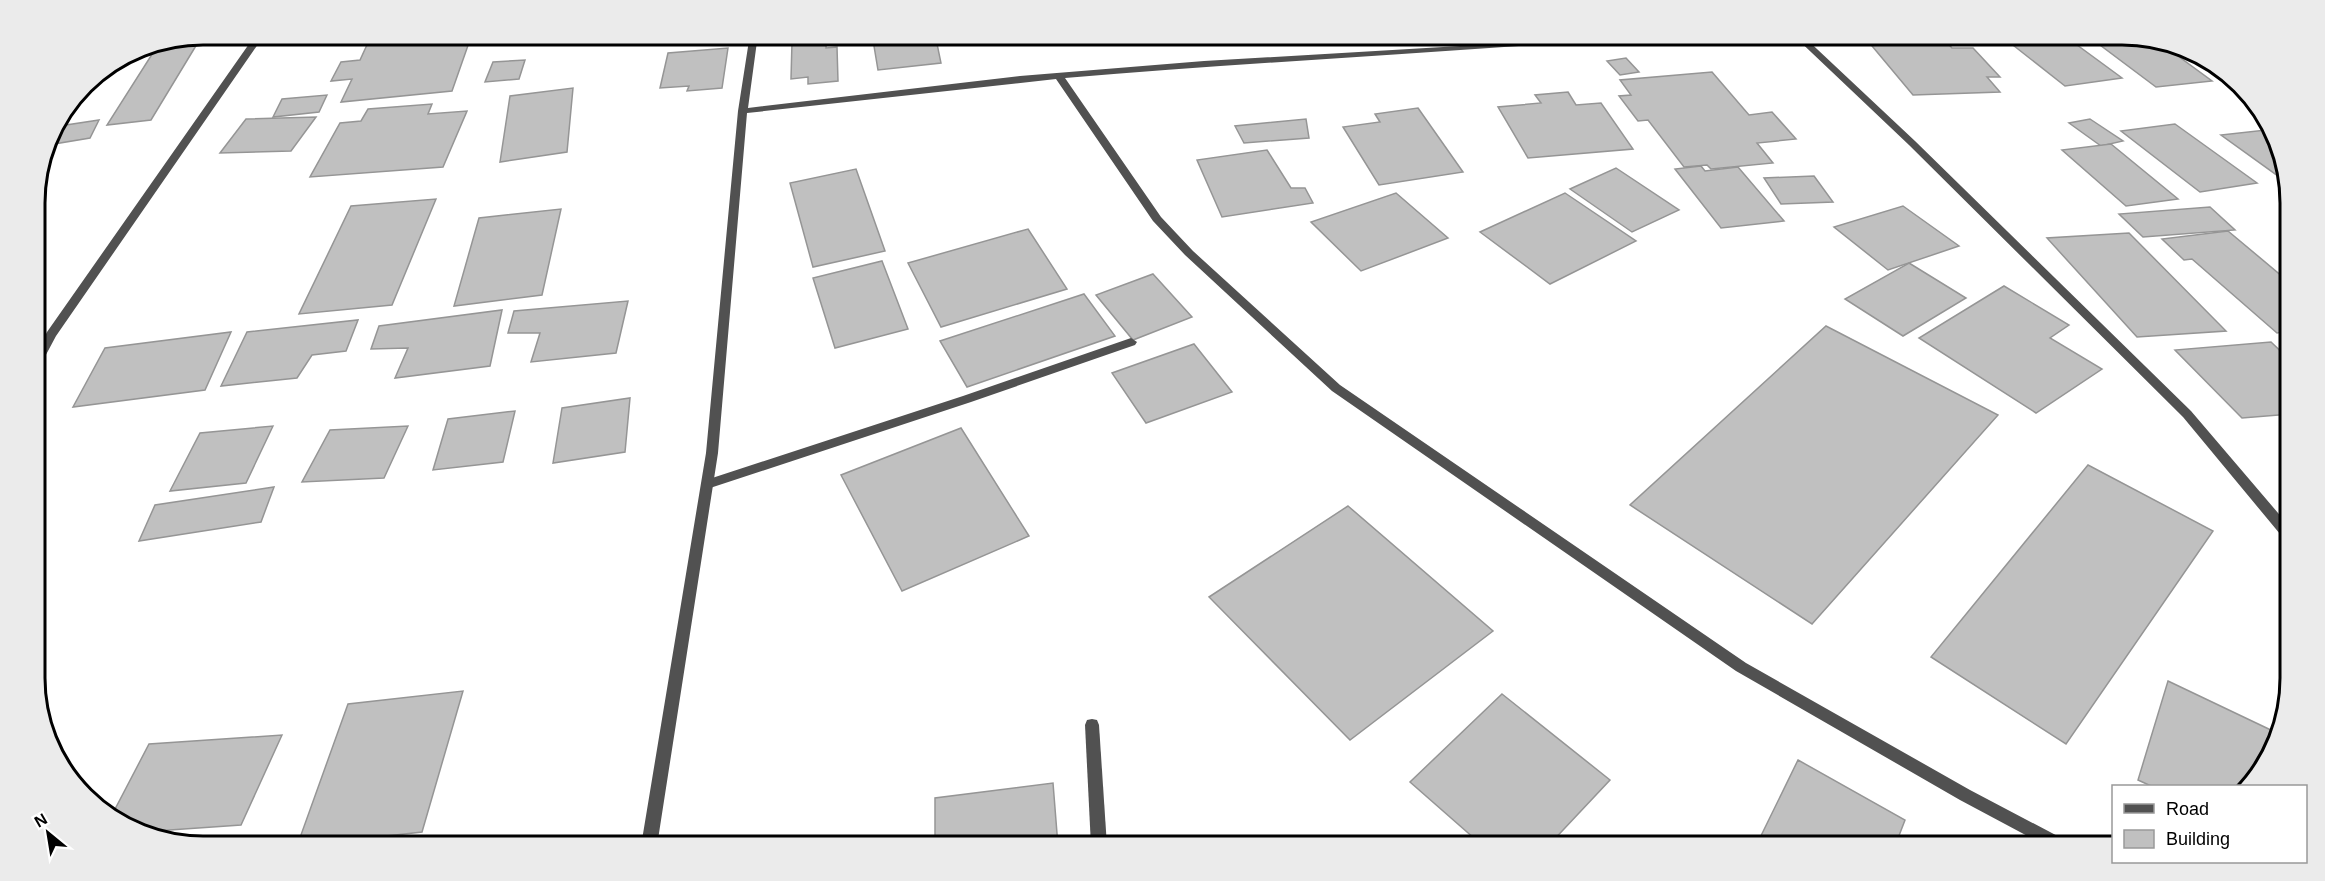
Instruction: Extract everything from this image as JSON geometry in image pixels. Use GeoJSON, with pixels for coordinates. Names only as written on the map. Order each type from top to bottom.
{"type":"FeatureCollection","features":[{"type":"Feature","properties":{"kind":"street"},"geometry":{"type":"LineString","coordinates":[[45,346],[253,45]]}},
{"type":"Feature","properties":{"kind":"street"},"geometry":{"type":"LineString","coordinates":[[651,836],[712,453],[743,111],[752,45]]}},
{"type":"Feature","properties":{"kind":"street"},"geometry":{"type":"LineString","coordinates":[[743,111],[1059,76],[1204,64],[1508,45]]}},
{"type":"Feature","properties":{"kind":"street"},"geometry":{"type":"LineString","coordinates":[[1808,45],[1912,143],[2187,414],[2280,524]]}},
{"type":"Feature","properties":{"kind":"street"},"geometry":{"type":"LineString","coordinates":[[1059,76],[1157,219],[1189,254],[1336,388],[1742,667],[1965,795],[2042,836]]}},
{"type":"Feature","properties":{"kind":"street"},"geometry":{"type":"LineString","coordinates":[[45,337],[51,335]]}},
{"type":"Feature","properties":{"kind":"street"},"geometry":{"type":"LineString","coordinates":[[706,484],[967,399],[1131,342]]}},
{"type":"Feature","properties":{"kind":"street"},"geometry":{"type":"LineString","coordinates":[[1092,725],[1098,836]]}},
{"type":"Feature","properties":{"kind":"building"},"geometry":{"type":"Polygon","coordinates":[[[196,45],[151,120],[107,125],[152,54],[196,45]]]}},
{"type":"Feature","properties":{"kind":"building"},"geometry":{"type":"Polygon","coordinates":[[[367,45],[468,45],[452,91],[341,102],[352,79],[331,81],[341,62],[360,60],[367,45]]]}},
{"type":"Feature","properties":{"kind":"building"},"geometry":{"type":"Polygon","coordinates":[[[792,45],[837,47],[838,81],[808,84],[808,77],[791,79],[792,45]]]}},
{"type":"Feature","properties":{"kind":"building"},"geometry":{"type":"Polygon","coordinates":[[[874,45],[937,45],[941,63],[878,70],[874,45]]]}},
{"type":"Feature","properties":{"kind":"building"},"geometry":{"type":"Polygon","coordinates":[[[1871,45],[1949,45],[1952,48],[1973,48],[2000,77],[1987,77],[2000,92],[1913,95],[1871,45]]]}},
{"type":"Feature","properties":{"kind":"building"},"geometry":{"type":"Polygon","coordinates":[[[2013,45],[2077,45],[2122,78],[2065,86],[2013,45]]]}},
{"type":"Feature","properties":{"kind":"building"},"geometry":{"type":"Polygon","coordinates":[[[2100,45],[2132,45],[2173,53],[2212,81],[2156,87],[2100,45]]]}},
{"type":"Feature","properties":{"kind":"building"},"geometry":{"type":"Polygon","coordinates":[[[728,48],[722,88],[687,91],[689,86],[660,88],[668,53],[728,48]]]}},
{"type":"Feature","properties":{"kind":"building"},"geometry":{"type":"Polygon","coordinates":[[[1626,58],[1639,72],[1620,75],[1607,61],[1626,58]]]}},
{"type":"Feature","properties":{"kind":"building"},"geometry":{"type":"Polygon","coordinates":[[[525,60],[519,79],[485,82],[493,62],[525,60]]]}},
{"type":"Feature","properties":{"kind":"building"},"geometry":{"type":"Polygon","coordinates":[[[1712,72],[1749,115],[1772,112],[1796,139],[1757,143],[1773,163],[1711,169],[1707,165],[1684,167],[1648,120],[1638,121],[1619,96],[1631,95],[1620,80],[1712,72]]]}},
{"type":"Feature","properties":{"kind":"building"},"geometry":{"type":"Polygon","coordinates":[[[573,88],[567,152],[500,162],[510,96],[573,88]]]}},
{"type":"Feature","properties":{"kind":"building"},"geometry":{"type":"Polygon","coordinates":[[[1568,92],[1576,105],[1601,103],[1633,149],[1528,158],[1498,107],[1541,103],[1535,95],[1568,92]]]}},
{"type":"Feature","properties":{"kind":"building"},"geometry":{"type":"Polygon","coordinates":[[[327,95],[319,112],[273,117],[282,99],[327,95]]]}},
{"type":"Feature","properties":{"kind":"building"},"geometry":{"type":"Polygon","coordinates":[[[432,104],[428,114],[467,111],[443,167],[310,177],[340,123],[361,121],[368,109],[432,104]]]}},
{"type":"Feature","properties":{"kind":"building"},"geometry":{"type":"Polygon","coordinates":[[[1418,108],[1463,172],[1379,185],[1343,127],[1380,122],[1375,114],[1418,108]]]}},
{"type":"Feature","properties":{"kind":"building"},"geometry":{"type":"Polygon","coordinates":[[[316,117],[291,151],[220,153],[246,119],[316,117]]]}},
{"type":"Feature","properties":{"kind":"building"},"geometry":{"type":"Polygon","coordinates":[[[1306,119],[1309,138],[1244,143],[1235,126],[1306,119]]]}},
{"type":"Feature","properties":{"kind":"building"},"geometry":{"type":"Polygon","coordinates":[[[2090,119],[2123,141],[2101,146],[2069,123],[2090,119]]]}},
{"type":"Feature","properties":{"kind":"building"},"geometry":{"type":"Polygon","coordinates":[[[99,120],[90,138],[57,144],[65,125],[99,120]]]}},
{"type":"Feature","properties":{"kind":"building"},"geometry":{"type":"Polygon","coordinates":[[[2175,124],[2257,183],[2200,192],[2121,131],[2175,124]]]}},
{"type":"Feature","properties":{"kind":"building"},"geometry":{"type":"Polygon","coordinates":[[[2262,130],[2275,162],[2278,176],[2221,135],[2262,130]]]}},
{"type":"Feature","properties":{"kind":"building"},"geometry":{"type":"Polygon","coordinates":[[[2111,144],[2178,199],[2126,206],[2062,150],[2111,144]]]}},
{"type":"Feature","properties":{"kind":"building"},"geometry":{"type":"Polygon","coordinates":[[[1267,150],[1291,188],[1305,188],[1313,203],[1222,217],[1197,160],[1267,150]]]}},
{"type":"Feature","properties":{"kind":"building"},"geometry":{"type":"Polygon","coordinates":[[[1701,166],[1705,171],[1738,167],[1784,221],[1721,228],[1675,169],[1701,166]]]}},
{"type":"Feature","properties":{"kind":"building"},"geometry":{"type":"Polygon","coordinates":[[[1616,168],[1679,210],[1632,232],[1570,189],[1616,168]]]}},
{"type":"Feature","properties":{"kind":"building"},"geometry":{"type":"Polygon","coordinates":[[[856,169],[885,251],[813,267],[790,183],[856,169]]]}},
{"type":"Feature","properties":{"kind":"building"},"geometry":{"type":"Polygon","coordinates":[[[1814,176],[1833,202],[1781,204],[1764,178],[1814,176]]]}},
{"type":"Feature","properties":{"kind":"building"},"geometry":{"type":"Polygon","coordinates":[[[1396,193],[1448,238],[1361,271],[1311,222],[1396,193]]]}},
{"type":"Feature","properties":{"kind":"building"},"geometry":{"type":"Polygon","coordinates":[[[1565,193],[1636,241],[1550,284],[1480,232],[1565,193]]]}},
{"type":"Feature","properties":{"kind":"building"},"geometry":{"type":"Polygon","coordinates":[[[436,199],[392,305],[299,314],[351,206],[436,199]]]}},
{"type":"Feature","properties":{"kind":"building"},"geometry":{"type":"Polygon","coordinates":[[[1903,206],[1959,246],[1888,270],[1834,227],[1903,206]]]}},
{"type":"Feature","properties":{"kind":"building"},"geometry":{"type":"Polygon","coordinates":[[[2210,207],[2235,230],[2143,237],[2119,214],[2210,207]]]}},
{"type":"Feature","properties":{"kind":"building"},"geometry":{"type":"Polygon","coordinates":[[[561,209],[542,295],[454,306],[479,218],[561,209]]]}},
{"type":"Feature","properties":{"kind":"building"},"geometry":{"type":"Polygon","coordinates":[[[1028,229],[1067,289],[941,327],[908,263],[1028,229]]]}},
{"type":"Feature","properties":{"kind":"building"},"geometry":{"type":"Polygon","coordinates":[[[2228,231],[2280,274],[2280,332],[2277,333],[2192,259],[2184,260],[2162,239],[2228,231]]]}},
{"type":"Feature","properties":{"kind":"building"},"geometry":{"type":"Polygon","coordinates":[[[2129,233],[2226,331],[2137,337],[2047,238],[2129,233]]]}},
{"type":"Feature","properties":{"kind":"building"},"geometry":{"type":"Polygon","coordinates":[[[882,261],[908,329],[835,348],[813,278],[882,261]]]}},
{"type":"Feature","properties":{"kind":"building"},"geometry":{"type":"Polygon","coordinates":[[[1909,263],[1966,298],[1903,336],[1845,299],[1909,263]]]}},
{"type":"Feature","properties":{"kind":"building"},"geometry":{"type":"Polygon","coordinates":[[[1153,274],[1192,317],[1133,340],[1096,295],[1153,274]]]}},
{"type":"Feature","properties":{"kind":"building"},"geometry":{"type":"Polygon","coordinates":[[[2004,286],[2069,325],[2050,338],[2102,369],[2036,413],[1919,338],[2004,286]]]}},
{"type":"Feature","properties":{"kind":"building"},"geometry":{"type":"Polygon","coordinates":[[[1084,294],[1115,336],[967,387],[940,341],[1084,294]]]}},
{"type":"Feature","properties":{"kind":"building"},"geometry":{"type":"Polygon","coordinates":[[[628,301],[616,353],[531,362],[540,333],[508,333],[514,311],[628,301]]]}},
{"type":"Feature","properties":{"kind":"building"},"geometry":{"type":"Polygon","coordinates":[[[502,310],[490,366],[395,378],[408,348],[371,349],[379,326],[502,310]]]}},
{"type":"Feature","properties":{"kind":"building"},"geometry":{"type":"Polygon","coordinates":[[[358,320],[346,351],[312,355],[297,378],[221,386],[247,332],[358,320]]]}},
{"type":"Feature","properties":{"kind":"building"},"geometry":{"type":"Polygon","coordinates":[[[1826,326],[1998,415],[1812,624],[1630,505],[1826,326]]]}},
{"type":"Feature","properties":{"kind":"building"},"geometry":{"type":"Polygon","coordinates":[[[231,332],[205,390],[73,407],[105,348],[231,332]]]}},
{"type":"Feature","properties":{"kind":"building"},"geometry":{"type":"Polygon","coordinates":[[[2271,342],[2280,351],[2280,415],[2242,418],[2175,350],[2271,342]]]}},
{"type":"Feature","properties":{"kind":"building"},"geometry":{"type":"Polygon","coordinates":[[[1194,344],[1232,392],[1146,423],[1112,373],[1194,344]]]}},
{"type":"Feature","properties":{"kind":"building"},"geometry":{"type":"Polygon","coordinates":[[[630,398],[625,452],[553,463],[562,408],[630,398]]]}},
{"type":"Feature","properties":{"kind":"building"},"geometry":{"type":"Polygon","coordinates":[[[515,411],[503,462],[433,470],[448,419],[515,411]]]}},
{"type":"Feature","properties":{"kind":"building"},"geometry":{"type":"Polygon","coordinates":[[[273,426],[246,483],[170,491],[200,433],[273,426]]]}},
{"type":"Feature","properties":{"kind":"building"},"geometry":{"type":"Polygon","coordinates":[[[408,426],[384,478],[302,482],[330,430],[408,426]]]}},
{"type":"Feature","properties":{"kind":"building"},"geometry":{"type":"Polygon","coordinates":[[[961,428],[1029,536],[902,591],[841,475],[961,428]]]}},
{"type":"Feature","properties":{"kind":"building"},"geometry":{"type":"Polygon","coordinates":[[[2088,465],[2213,531],[2066,744],[1931,657],[2088,465]]]}},
{"type":"Feature","properties":{"kind":"building"},"geometry":{"type":"Polygon","coordinates":[[[274,487],[261,522],[139,541],[155,505],[274,487]]]}},
{"type":"Feature","properties":{"kind":"building"},"geometry":{"type":"Polygon","coordinates":[[[1348,506],[1493,631],[1350,740],[1209,597],[1348,506]]]}},
{"type":"Feature","properties":{"kind":"building"},"geometry":{"type":"Polygon","coordinates":[[[2168,681],[2271,730],[2259,757],[2238,785],[2149,785],[2138,780],[2168,681]]]}},
{"type":"Feature","properties":{"kind":"building"},"geometry":{"type":"Polygon","coordinates":[[[463,691],[422,832],[386,836],[301,836],[348,704],[463,691]]]}},
{"type":"Feature","properties":{"kind":"building"},"geometry":{"type":"Polygon","coordinates":[[[1502,694],[1610,780],[1557,836],[1472,836],[1410,782],[1502,694]]]}},
{"type":"Feature","properties":{"kind":"building"},"geometry":{"type":"Polygon","coordinates":[[[282,735],[241,825],[162,831],[133,820],[115,809],[149,744],[282,735]]]}},
{"type":"Feature","properties":{"kind":"building"},"geometry":{"type":"Polygon","coordinates":[[[1798,760],[1905,820],[1899,836],[1761,836],[1798,760]]]}},
{"type":"Feature","properties":{"kind":"building"},"geometry":{"type":"Polygon","coordinates":[[[1053,783],[1057,836],[935,836],[935,798],[1053,783]]]}}]}
